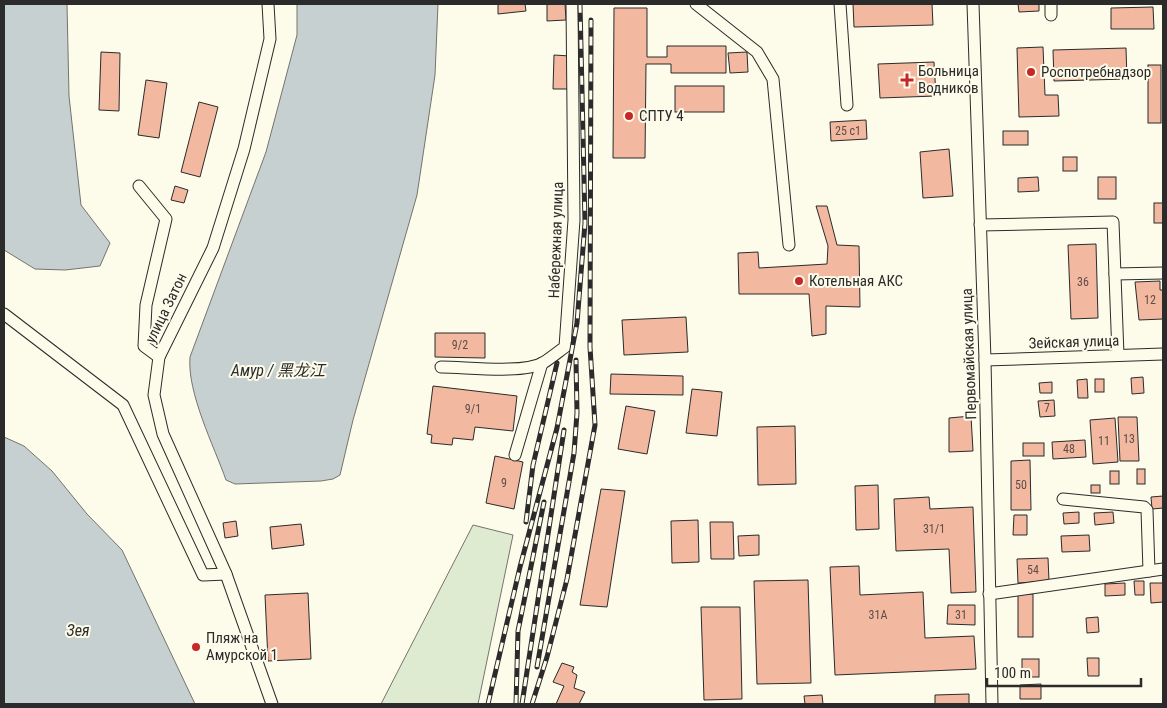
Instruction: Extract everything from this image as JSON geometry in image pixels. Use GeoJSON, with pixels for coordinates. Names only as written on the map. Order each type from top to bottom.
{"type":"FeatureCollection","features":[{"type":"Feature","properties":{"kind":"street","name":"улица Затон"},"geometry":{"type":"LineString","coordinates":[[268,4],[270,39],[244,149],[213,248],[159,358],[154,395],[163,434],[226,574],[272,704]]}},
{"type":"Feature","properties":{"kind":"street","name":"Набережная улица"},"geometry":{"type":"LineString","coordinates":[[441,367],[518,370],[542,363],[566,347],[574,220],[572,4]]}},
{"type":"Feature","properties":{"kind":"street"},"geometry":{"type":"LineString","coordinates":[[696,4],[757,52],[773,79],[788,245]]}},
{"type":"Feature","properties":{"kind":"street"},"geometry":{"type":"LineString","coordinates":[[840,4],[847,105]]}},
{"type":"Feature","properties":{"kind":"street","name":"Первомайская улица"},"geometry":{"type":"LineString","coordinates":[[973,4],[985,360],[992,704]]}},
{"type":"Feature","properties":{"kind":"street"},"geometry":{"type":"LineString","coordinates":[[139,186],[166,219],[146,313],[144,346],[159,358]]}},
{"type":"Feature","properties":{"kind":"street"},"geometry":{"type":"LineString","coordinates":[[980,225],[1113,222],[1118,355]]}},
{"type":"Feature","properties":{"kind":"street"},"geometry":{"type":"LineString","coordinates":[[1114,274],[1163,272]]}},
{"type":"Feature","properties":{"kind":"street"},"geometry":{"type":"LineString","coordinates":[[4,314],[123,404],[203,575],[226,574]]}},
{"type":"Feature","properties":{"kind":"street","name":"Зейская улица"},"geometry":{"type":"LineString","coordinates":[[985,360],[1163,354]]}},
{"type":"Feature","properties":{"kind":"street"},"geometry":{"type":"LineString","coordinates":[[515,455],[542,363]]}},
{"type":"Feature","properties":{"kind":"street"},"geometry":{"type":"LineString","coordinates":[[1064,498],[1144,508],[1147,510],[1149,571]]}},
{"type":"Feature","properties":{"kind":"street"},"geometry":{"type":"LineString","coordinates":[[989,594],[1163,569]]}},
{"type":"Feature","properties":{"kind":"green space"},"geometry":{"type":"Polygon","coordinates":[[[473,525],[513,535],[478,704],[381,704],[473,525]]]}},
{"type":"Feature","properties":{"kind":"water"},"geometry":{"type":"Polygon","coordinates":[[[4,4],[67,4],[69,96],[81,205],[110,243],[100,266],[65,270],[35,269],[4,250],[4,4]]]}},
{"type":"Feature","properties":{"kind":"water","name":"Амур / 黑龙江"},"geometry":{"type":"Polygon","coordinates":[[[297,4],[438,4],[435,75],[417,195],[353,420],[340,475],[333,479],[321,481],[235,484],[226,480],[202,419],[193,387],[190,357],[266,152],[297,35],[297,4]]]}},
{"type":"Feature","properties":{"kind":"water","name":"Зея"},"geometry":{"type":"Polygon","coordinates":[[[4,437],[24,446],[52,471],[87,514],[122,550],[195,704],[4,704],[4,437]]]}},
{"type":"Feature","properties":{"kind":"building"},"geometry":{"type":"Polygon","coordinates":[[[498,4],[525,4],[526,11],[498,14],[498,4]]]}},
{"type":"Feature","properties":{"kind":"building"},"geometry":{"type":"Polygon","coordinates":[[[547,4],[565,4],[566,20],[547,21],[547,4]]]}},
{"type":"Feature","properties":{"kind":"building"},"geometry":{"type":"Polygon","coordinates":[[[853,4],[932,4],[933,25],[854,27],[853,4]]]}},
{"type":"Feature","properties":{"kind":"building"},"geometry":{"type":"Polygon","coordinates":[[[1018,4],[1039,4],[1039,11],[1019,12],[1018,4]]]}},
{"type":"Feature","properties":{"kind":"building"},"geometry":{"type":"Polygon","coordinates":[[[1153,7],[1154,29],[1111,29],[1111,8],[1153,7]]]}},
{"type":"Feature","properties":{"kind":"building","name":"СПТУ 4"},"geometry":{"type":"Polygon","coordinates":[[[614,8],[647,8],[647,57],[667,57],[667,46],[726,46],[726,73],[671,73],[671,64],[646,64],[645,158],[613,158],[614,8]]]}},
{"type":"Feature","properties":{"kind":"building","name":"Роспотребнадзор"},"geometry":{"type":"Polygon","coordinates":[[[1043,47],[1045,95],[1058,95],[1059,116],[1019,117],[1017,48],[1043,47]]]}},
{"type":"Feature","properties":{"kind":"building"},"geometry":{"type":"Polygon","coordinates":[[[1126,48],[1127,79],[1054,81],[1053,50],[1126,48]]]}},
{"type":"Feature","properties":{"kind":"building"},"geometry":{"type":"Polygon","coordinates":[[[101,52],[120,53],[119,111],[99,110],[101,52]]]}},
{"type":"Feature","properties":{"kind":"building"},"geometry":{"type":"Polygon","coordinates":[[[747,52],[748,72],[730,73],[728,53],[747,52]]]}},
{"type":"Feature","properties":{"kind":"building"},"geometry":{"type":"Polygon","coordinates":[[[554,55],[570,56],[570,89],[553,89],[554,55]]]}},
{"type":"Feature","properties":{"kind":"building","name":"Больница Водников"},"geometry":{"type":"Polygon","coordinates":[[[934,62],[936,96],[880,98],[878,64],[934,62]]]}},
{"type":"Feature","properties":{"kind":"building"},"geometry":{"type":"Polygon","coordinates":[[[1148,65],[1161,65],[1161,123],[1148,123],[1148,65]]]}},
{"type":"Feature","properties":{"kind":"building"},"geometry":{"type":"Polygon","coordinates":[[[146,80],[167,83],[159,138],[138,135],[146,80]]]}},
{"type":"Feature","properties":{"kind":"building"},"geometry":{"type":"Polygon","coordinates":[[[675,86],[724,86],[724,112],[675,112],[675,86]]]}},
{"type":"Feature","properties":{"kind":"building"},"geometry":{"type":"Polygon","coordinates":[[[199,102],[218,107],[200,177],[181,172],[199,102]]]}},
{"type":"Feature","properties":{"kind":"building"},"geometry":{"type":"Polygon","coordinates":[[[866,120],[867,139],[831,141],[830,122],[866,120]]]}},
{"type":"Feature","properties":{"kind":"building"},"geometry":{"type":"Polygon","coordinates":[[[1003,131],[1028,131],[1028,145],[1003,145],[1003,131]]]}},
{"type":"Feature","properties":{"kind":"building"},"geometry":{"type":"Polygon","coordinates":[[[949,149],[953,196],[923,198],[920,152],[949,149]]]}},
{"type":"Feature","properties":{"kind":"building"},"geometry":{"type":"Polygon","coordinates":[[[1063,157],[1077,157],[1077,171],[1063,171],[1063,157]]]}},
{"type":"Feature","properties":{"kind":"building"},"geometry":{"type":"Polygon","coordinates":[[[1038,177],[1039,191],[1018,192],[1018,178],[1038,177]]]}},
{"type":"Feature","properties":{"kind":"building"},"geometry":{"type":"Polygon","coordinates":[[[1098,177],[1116,177],[1116,199],[1098,199],[1098,177]]]}},
{"type":"Feature","properties":{"kind":"building"},"geometry":{"type":"Polygon","coordinates":[[[175,186],[188,190],[184,203],[171,200],[175,186]]]}},
{"type":"Feature","properties":{"kind":"building"},"geometry":{"type":"Polygon","coordinates":[[[1154,203],[1163,203],[1163,223],[1154,223],[1154,203]]]}},
{"type":"Feature","properties":{"kind":"building","name":"Котельная АКС"},"geometry":{"type":"Polygon","coordinates":[[[816,206],[827,206],[837,245],[859,246],[860,307],[826,306],[826,334],[812,336],[809,294],[739,294],[738,253],[758,252],[759,268],[827,264],[828,246],[816,206]]]}},
{"type":"Feature","properties":{"kind":"building"},"geometry":{"type":"Polygon","coordinates":[[[1096,244],[1098,318],[1071,319],[1068,245],[1096,244]]]}},
{"type":"Feature","properties":{"kind":"building"},"geometry":{"type":"Polygon","coordinates":[[[1160,281],[1160,290],[1163,290],[1163,319],[1139,320],[1135,282],[1160,281]]]}},
{"type":"Feature","properties":{"kind":"building"},"geometry":{"type":"Polygon","coordinates":[[[686,317],[688,352],[624,355],[622,320],[686,317]]]}},
{"type":"Feature","properties":{"kind":"building"},"geometry":{"type":"Polygon","coordinates":[[[435,333],[485,333],[485,358],[435,357],[435,333]]]}},
{"type":"Feature","properties":{"kind":"building"},"geometry":{"type":"Polygon","coordinates":[[[611,374],[683,376],[683,395],[610,394],[611,374]]]}},
{"type":"Feature","properties":{"kind":"building"},"geometry":{"type":"Polygon","coordinates":[[[1143,377],[1144,393],[1132,394],[1131,378],[1143,377]]]}},
{"type":"Feature","properties":{"kind":"building"},"geometry":{"type":"Polygon","coordinates":[[[1087,379],[1088,398],[1078,398],[1077,380],[1087,379]]]}},
{"type":"Feature","properties":{"kind":"building"},"geometry":{"type":"Polygon","coordinates":[[[1095,379],[1104,379],[1104,392],[1095,392],[1095,379]]]}},
{"type":"Feature","properties":{"kind":"building"},"geometry":{"type":"Polygon","coordinates":[[[1052,382],[1052,393],[1040,393],[1039,383],[1052,382]]]}},
{"type":"Feature","properties":{"kind":"building"},"geometry":{"type":"Polygon","coordinates":[[[433,386],[517,396],[513,431],[475,427],[473,440],[453,438],[452,445],[431,443],[432,435],[427,434],[433,386]]]}},
{"type":"Feature","properties":{"kind":"building"},"geometry":{"type":"Polygon","coordinates":[[[692,389],[722,392],[717,436],[686,433],[692,389]]]}},
{"type":"Feature","properties":{"kind":"building"},"geometry":{"type":"Polygon","coordinates":[[[1054,400],[1055,416],[1040,417],[1038,401],[1054,400]]]}},
{"type":"Feature","properties":{"kind":"building"},"geometry":{"type":"Polygon","coordinates":[[[626,406],[655,411],[647,454],[618,449],[626,406]]]}},
{"type":"Feature","properties":{"kind":"building"},"geometry":{"type":"Polygon","coordinates":[[[971,416],[973,451],[949,452],[949,418],[971,416]]]}},
{"type":"Feature","properties":{"kind":"building"},"geometry":{"type":"Polygon","coordinates":[[[1118,417],[1137,417],[1139,461],[1120,461],[1118,417]]]}},
{"type":"Feature","properties":{"kind":"building"},"geometry":{"type":"Polygon","coordinates":[[[1115,418],[1118,462],[1093,464],[1090,420],[1115,418]]]}},
{"type":"Feature","properties":{"kind":"building"},"geometry":{"type":"Polygon","coordinates":[[[795,426],[796,484],[758,485],[757,427],[795,426]]]}},
{"type":"Feature","properties":{"kind":"building"},"geometry":{"type":"Polygon","coordinates":[[[1085,440],[1086,457],[1053,459],[1052,442],[1085,440]]]}},
{"type":"Feature","properties":{"kind":"building"},"geometry":{"type":"Polygon","coordinates":[[[1023,443],[1044,443],[1044,456],[1023,456],[1023,443]]]}},
{"type":"Feature","properties":{"kind":"building"},"geometry":{"type":"Polygon","coordinates":[[[495,456],[523,462],[514,509],[486,503],[495,456]]]}},
{"type":"Feature","properties":{"kind":"building"},"geometry":{"type":"Polygon","coordinates":[[[1030,460],[1031,510],[1011,510],[1011,461],[1030,460]]]}},
{"type":"Feature","properties":{"kind":"building"},"geometry":{"type":"Polygon","coordinates":[[[1137,469],[1145,469],[1145,484],[1137,484],[1137,469]]]}},
{"type":"Feature","properties":{"kind":"building"},"geometry":{"type":"Polygon","coordinates":[[[1110,471],[1119,471],[1119,484],[1110,484],[1110,471]]]}},
{"type":"Feature","properties":{"kind":"building"},"geometry":{"type":"Polygon","coordinates":[[[878,485],[879,529],[856,530],[855,486],[878,485]]]}},
{"type":"Feature","properties":{"kind":"building"},"geometry":{"type":"Polygon","coordinates":[[[1091,485],[1100,485],[1100,493],[1091,493],[1091,485]]]}},
{"type":"Feature","properties":{"kind":"building"},"geometry":{"type":"Polygon","coordinates":[[[601,489],[625,491],[607,607],[580,605],[601,489]]]}},
{"type":"Feature","properties":{"kind":"building"},"geometry":{"type":"Polygon","coordinates":[[[1163,496],[1163,508],[1152,509],[1151,497],[1163,496]]]}},
{"type":"Feature","properties":{"kind":"building"},"geometry":{"type":"Polygon","coordinates":[[[929,497],[930,509],[973,507],[976,592],[951,593],[949,549],[896,551],[894,499],[929,497]]]}},
{"type":"Feature","properties":{"kind":"building"},"geometry":{"type":"Polygon","coordinates":[[[1079,512],[1079,523],[1064,524],[1063,513],[1079,512]]]}},
{"type":"Feature","properties":{"kind":"building"},"geometry":{"type":"Polygon","coordinates":[[[1113,512],[1114,523],[1095,525],[1094,513],[1113,512]]]}},
{"type":"Feature","properties":{"kind":"building"},"geometry":{"type":"Polygon","coordinates":[[[1014,515],[1027,515],[1027,535],[1013,535],[1014,515]]]}},
{"type":"Feature","properties":{"kind":"building"},"geometry":{"type":"Polygon","coordinates":[[[698,520],[699,562],[672,563],[671,521],[698,520]]]}},
{"type":"Feature","properties":{"kind":"building"},"geometry":{"type":"Polygon","coordinates":[[[236,521],[238,536],[225,538],[223,523],[236,521]]]}},
{"type":"Feature","properties":{"kind":"building"},"geometry":{"type":"Polygon","coordinates":[[[710,522],[733,522],[734,559],[711,559],[710,522]]]}},
{"type":"Feature","properties":{"kind":"building"},"geometry":{"type":"Polygon","coordinates":[[[301,524],[304,545],[272,549],[270,527],[301,524]]]}},
{"type":"Feature","properties":{"kind":"building"},"geometry":{"type":"Polygon","coordinates":[[[759,535],[759,555],[739,556],[738,536],[759,535]]]}},
{"type":"Feature","properties":{"kind":"building"},"geometry":{"type":"Polygon","coordinates":[[[1089,535],[1090,551],[1062,552],[1061,536],[1089,535]]]}},
{"type":"Feature","properties":{"kind":"building"},"geometry":{"type":"Polygon","coordinates":[[[1048,558],[1049,581],[1018,583],[1017,559],[1048,558]]]}},
{"type":"Feature","properties":{"kind":"building"},"geometry":{"type":"Polygon","coordinates":[[[859,566],[860,595],[923,592],[925,638],[974,636],[976,669],[835,675],[830,567],[859,566]]]}},
{"type":"Feature","properties":{"kind":"building"},"geometry":{"type":"Polygon","coordinates":[[[808,580],[811,683],[757,684],[754,581],[808,580]]]}},
{"type":"Feature","properties":{"kind":"building"},"geometry":{"type":"Polygon","coordinates":[[[1134,581],[1144,581],[1144,595],[1135,595],[1134,581]]]}},
{"type":"Feature","properties":{"kind":"building"},"geometry":{"type":"Polygon","coordinates":[[[1125,583],[1125,595],[1105,596],[1105,584],[1125,583]]]}},
{"type":"Feature","properties":{"kind":"building"},"geometry":{"type":"Polygon","coordinates":[[[1150,583],[1163,583],[1163,602],[1151,603],[1150,583]]]}},
{"type":"Feature","properties":{"kind":"building"},"geometry":{"type":"Polygon","coordinates":[[[308,593],[311,659],[268,661],[265,595],[308,593]]]}},
{"type":"Feature","properties":{"kind":"building"},"geometry":{"type":"Polygon","coordinates":[[[1018,594],[1033,594],[1033,637],[1018,637],[1018,594]]]}},
{"type":"Feature","properties":{"kind":"building"},"geometry":{"type":"Polygon","coordinates":[[[948,605],[975,605],[975,625],[947,624],[948,605]]]}},
{"type":"Feature","properties":{"kind":"building"},"geometry":{"type":"Polygon","coordinates":[[[701,607],[740,607],[742,699],[704,700],[701,607]]]}},
{"type":"Feature","properties":{"kind":"building"},"geometry":{"type":"Polygon","coordinates":[[[1098,617],[1099,632],[1087,633],[1086,618],[1098,617]]]}},
{"type":"Feature","properties":{"kind":"building"},"geometry":{"type":"Polygon","coordinates":[[[1087,658],[1099,658],[1099,676],[1088,676],[1087,658]]]}},
{"type":"Feature","properties":{"kind":"building"},"geometry":{"type":"Polygon","coordinates":[[[1022,659],[1039,659],[1039,677],[1022,677],[1022,659]]]}},
{"type":"Feature","properties":{"kind":"building"},"geometry":{"type":"Polygon","coordinates":[[[562,663],[574,667],[572,672],[577,675],[574,688],[585,692],[579,704],[556,704],[564,686],[553,682],[562,663]]]}},
{"type":"Feature","properties":{"kind":"building"},"geometry":{"type":"Polygon","coordinates":[[[1041,684],[1041,699],[1020,699],[1020,685],[1041,684]]]}},
{"type":"Feature","properties":{"kind":"building"},"geometry":{"type":"Polygon","coordinates":[[[969,694],[969,704],[935,704],[935,695],[969,694]]]}},
{"type":"Feature","properties":{"kind":"building"},"geometry":{"type":"Polygon","coordinates":[[[822,695],[823,704],[805,704],[804,696],[822,695]]]}},
{"type":"Feature","properties":{"kind":"railway"},"geometry":{"type":"LineString","coordinates":[[488,704],[520,567],[557,428],[577,323],[585,223],[580,4]]}},
{"type":"Feature","properties":{"kind":"railway"},"geometry":{"type":"LineString","coordinates":[[532,704],[547,657],[567,579],[595,425],[590,347],[591,20]]}},
{"type":"Feature","properties":{"kind":"railway"},"geometry":{"type":"LineString","coordinates":[[537,667],[574,453],[577,413],[576,360]]}},
{"type":"Feature","properties":{"kind":"railway"},"geometry":{"type":"LineString","coordinates":[[526,522],[533,465],[557,363]]}},
{"type":"Feature","properties":{"kind":"railway"},"geometry":{"type":"LineString","coordinates":[[522,704],[564,430]]}},
{"type":"Feature","properties":{"kind":"railway"},"geometry":{"type":"LineString","coordinates":[[516,704],[518,631],[544,502]]}},
{"type":"Feature","properties":{"kind":"place","name":"Роспотребнадзор"},"geometry":{"type":"Point","coordinates":[1031,72]}},
{"type":"Feature","properties":{"kind":"place","name":"Больница Водников"},"geometry":{"type":"Point","coordinates":[907,80]}},
{"type":"Feature","properties":{"kind":"place","name":"СПТУ 4"},"geometry":{"type":"Point","coordinates":[629,116]}},
{"type":"Feature","properties":{"kind":"place","name":"Котельная АКС"},"geometry":{"type":"Point","coordinates":[799,281]}},
{"type":"Feature","properties":{"kind":"place","name":"Пляж на Амурской 1"},"geometry":{"type":"Point","coordinates":[196,647]}}]}
